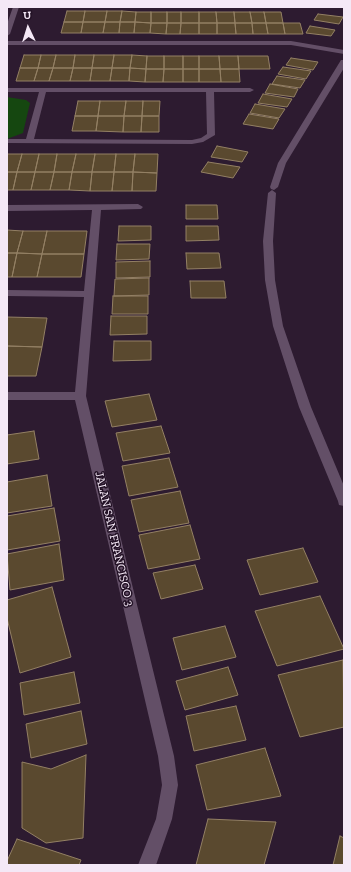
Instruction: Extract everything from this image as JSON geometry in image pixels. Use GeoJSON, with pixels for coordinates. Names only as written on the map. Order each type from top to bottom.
{"type":"FeatureCollection","features":[{"type":"Feature","properties":{"kind":"street"},"geometry":{"type":"LineString","coordinates":[[7,34],[16,7]]}},
{"type":"Feature","properties":{"kind":"street"},"geometry":{"type":"LineString","coordinates":[[7,43],[291,43],[344,52]]}},
{"type":"Feature","properties":{"kind":"street"},"geometry":{"type":"LineString","coordinates":[[344,62],[282,163],[273,190],[268,241],[270,280],[278,326],[306,407],[344,502]]}},
{"type":"Feature","properties":{"kind":"street"},"geometry":{"type":"LineString","coordinates":[[7,90],[250,90]]}},
{"type":"Feature","properties":{"kind":"street"},"geometry":{"type":"LineString","coordinates":[[29,141],[43,90]]}},
{"type":"Feature","properties":{"kind":"street"},"geometry":{"type":"LineString","coordinates":[[7,141],[192,142],[203,140],[210,135],[210,90]]}},
{"type":"Feature","properties":{"kind":"street"},"geometry":{"type":"LineString","coordinates":[[7,208],[138,207]]}},
{"type":"Feature","properties":{"kind":"street","name":"JALAN SAN FRANCISCO 3"},"geometry":{"type":"LineString","coordinates":[[97,208],[80,396],[166,756],[170,785],[164,819],[147,865]]}},
{"type":"Feature","properties":{"kind":"street"},"geometry":{"type":"LineString","coordinates":[[7,293],[89,294]]}},
{"type":"Feature","properties":{"kind":"street"},"geometry":{"type":"LineString","coordinates":[[7,396],[80,396]]}},
{"type":"Feature","properties":{"kind":"green space"},"geometry":{"type":"Polygon","coordinates":[[[7,97],[26,100],[30,103],[23,133],[7,139],[7,97]]]}},
{"type":"Feature","properties":{"kind":"building"},"geometry":{"type":"Polygon","coordinates":[[[67,11],[85,11],[83,22],[64,22],[67,11]]]}},
{"type":"Feature","properties":{"kind":"building"},"geometry":{"type":"Polygon","coordinates":[[[85,11],[107,11],[105,22],[83,22],[85,11]]]}},
{"type":"Feature","properties":{"kind":"building"},"geometry":{"type":"Polygon","coordinates":[[[107,11],[122,11],[120,22],[105,22],[107,11]]]}},
{"type":"Feature","properties":{"kind":"building"},"geometry":{"type":"Polygon","coordinates":[[[122,11],[136,12],[135,22],[120,22],[122,11]]]}},
{"type":"Feature","properties":{"kind":"building"},"geometry":{"type":"Polygon","coordinates":[[[136,12],[151,12],[151,23],[135,22],[136,12]]]}},
{"type":"Feature","properties":{"kind":"building"},"geometry":{"type":"Polygon","coordinates":[[[151,12],[167,12],[167,23],[151,23],[151,12]]]}},
{"type":"Feature","properties":{"kind":"building"},"geometry":{"type":"Polygon","coordinates":[[[167,12],[181,12],[181,23],[167,23],[167,12]]]}},
{"type":"Feature","properties":{"kind":"building"},"geometry":{"type":"Polygon","coordinates":[[[181,12],[199,12],[199,23],[181,23],[181,12]]]}},
{"type":"Feature","properties":{"kind":"building"},"geometry":{"type":"Polygon","coordinates":[[[199,12],[216,12],[217,23],[199,23],[199,12]]]}},
{"type":"Feature","properties":{"kind":"building"},"geometry":{"type":"Polygon","coordinates":[[[216,12],[234,12],[235,23],[217,23],[216,12]]]}},
{"type":"Feature","properties":{"kind":"building"},"geometry":{"type":"Polygon","coordinates":[[[234,12],[250,12],[252,23],[235,23],[234,12]]]}},
{"type":"Feature","properties":{"kind":"building"},"geometry":{"type":"Polygon","coordinates":[[[250,12],[264,12],[266,23],[252,23],[250,12]]]}},
{"type":"Feature","properties":{"kind":"building"},"geometry":{"type":"Polygon","coordinates":[[[264,12],[281,12],[283,23],[266,23],[264,12]]]}},
{"type":"Feature","properties":{"kind":"building"},"geometry":{"type":"Polygon","coordinates":[[[318,14],[343,17],[339,24],[314,20],[318,14]]]}},
{"type":"Feature","properties":{"kind":"building"},"geometry":{"type":"Polygon","coordinates":[[[64,22],[83,22],[81,33],[61,33],[64,22]]]}},
{"type":"Feature","properties":{"kind":"building"},"geometry":{"type":"Polygon","coordinates":[[[83,22],[105,22],[103,33],[81,33],[83,22]]]}},
{"type":"Feature","properties":{"kind":"building"},"geometry":{"type":"Polygon","coordinates":[[[105,22],[120,22],[119,33],[103,33],[105,22]]]}},
{"type":"Feature","properties":{"kind":"building"},"geometry":{"type":"Polygon","coordinates":[[[120,22],[135,22],[134,33],[119,33],[120,22]]]}},
{"type":"Feature","properties":{"kind":"building"},"geometry":{"type":"Polygon","coordinates":[[[135,22],[151,23],[150,33],[134,33],[135,22]]]}},
{"type":"Feature","properties":{"kind":"building"},"geometry":{"type":"Polygon","coordinates":[[[151,23],[167,23],[166,34],[150,33],[151,23]]]}},
{"type":"Feature","properties":{"kind":"building"},"geometry":{"type":"Polygon","coordinates":[[[167,23],[181,23],[180,34],[166,34],[167,23]]]}},
{"type":"Feature","properties":{"kind":"building"},"geometry":{"type":"Polygon","coordinates":[[[181,23],[199,23],[199,34],[180,34],[181,23]]]}},
{"type":"Feature","properties":{"kind":"building"},"geometry":{"type":"Polygon","coordinates":[[[199,23],[217,23],[217,34],[199,34],[199,23]]]}},
{"type":"Feature","properties":{"kind":"building"},"geometry":{"type":"Polygon","coordinates":[[[217,23],[235,23],[236,34],[217,34],[217,23]]]}},
{"type":"Feature","properties":{"kind":"building"},"geometry":{"type":"Polygon","coordinates":[[[235,23],[252,23],[253,34],[236,34],[235,23]]]}},
{"type":"Feature","properties":{"kind":"building"},"geometry":{"type":"Polygon","coordinates":[[[252,23],[266,23],[268,34],[253,34],[252,23]]]}},
{"type":"Feature","properties":{"kind":"building"},"geometry":{"type":"Polygon","coordinates":[[[266,23],[283,23],[285,34],[268,34],[266,23]]]}},
{"type":"Feature","properties":{"kind":"building"},"geometry":{"type":"Polygon","coordinates":[[[283,23],[300,23],[303,34],[285,34],[283,23]]]}},
{"type":"Feature","properties":{"kind":"building"},"geometry":{"type":"Polygon","coordinates":[[[310,26],[335,30],[331,36],[306,33],[310,26]]]}},
{"type":"Feature","properties":{"kind":"building"},"geometry":{"type":"Polygon","coordinates":[[[24,55],[41,55],[38,68],[20,68],[24,55]]]}},
{"type":"Feature","properties":{"kind":"building"},"geometry":{"type":"Polygon","coordinates":[[[41,55],[56,55],[53,68],[38,68],[41,55]]]}},
{"type":"Feature","properties":{"kind":"building"},"geometry":{"type":"Polygon","coordinates":[[[56,55],[75,55],[73,68],[53,68],[56,55]]]}},
{"type":"Feature","properties":{"kind":"building"},"geometry":{"type":"Polygon","coordinates":[[[75,55],[94,55],[92,68],[73,68],[75,55]]]}},
{"type":"Feature","properties":{"kind":"building"},"geometry":{"type":"Polygon","coordinates":[[[94,55],[114,55],[112,68],[92,68],[94,55]]]}},
{"type":"Feature","properties":{"kind":"building"},"geometry":{"type":"Polygon","coordinates":[[[114,55],[132,55],[130,68],[112,68],[114,55]]]}},
{"type":"Feature","properties":{"kind":"building"},"geometry":{"type":"Polygon","coordinates":[[[132,55],[147,56],[146,69],[130,68],[132,55]]]}},
{"type":"Feature","properties":{"kind":"building"},"geometry":{"type":"Polygon","coordinates":[[[147,56],[164,56],[164,69],[146,69],[147,56]]]}},
{"type":"Feature","properties":{"kind":"building"},"geometry":{"type":"Polygon","coordinates":[[[164,56],[183,56],[183,69],[164,69],[164,56]]]}},
{"type":"Feature","properties":{"kind":"building"},"geometry":{"type":"Polygon","coordinates":[[[183,56],[199,56],[199,69],[183,69],[183,56]]]}},
{"type":"Feature","properties":{"kind":"building"},"geometry":{"type":"Polygon","coordinates":[[[199,56],[219,56],[220,69],[199,69],[199,56]]]}},
{"type":"Feature","properties":{"kind":"building"},"geometry":{"type":"Polygon","coordinates":[[[219,56],[238,56],[239,69],[220,69],[219,56]]]}},
{"type":"Feature","properties":{"kind":"building"},"geometry":{"type":"Polygon","coordinates":[[[238,56],[268,56],[270,69],[239,69],[238,56]]]}},
{"type":"Feature","properties":{"kind":"building"},"geometry":{"type":"Polygon","coordinates":[[[291,58],[318,62],[313,70],[286,65],[291,58]]]}},
{"type":"Feature","properties":{"kind":"building"},"geometry":{"type":"Polygon","coordinates":[[[283,67],[311,71],[306,79],[278,74],[283,67]]]}},
{"type":"Feature","properties":{"kind":"building"},"geometry":{"type":"Polygon","coordinates":[[[20,68],[38,68],[34,81],[16,81],[20,68]]]}},
{"type":"Feature","properties":{"kind":"building"},"geometry":{"type":"Polygon","coordinates":[[[38,68],[53,68],[49,81],[34,81],[38,68]]]}},
{"type":"Feature","properties":{"kind":"building"},"geometry":{"type":"Polygon","coordinates":[[[53,68],[73,68],[70,81],[49,81],[53,68]]]}},
{"type":"Feature","properties":{"kind":"building"},"geometry":{"type":"Polygon","coordinates":[[[73,68],[92,68],[90,81],[70,81],[73,68]]]}},
{"type":"Feature","properties":{"kind":"building"},"geometry":{"type":"Polygon","coordinates":[[[92,68],[112,68],[110,81],[90,81],[92,68]]]}},
{"type":"Feature","properties":{"kind":"building"},"geometry":{"type":"Polygon","coordinates":[[[112,68],[130,68],[129,81],[110,81],[112,68]]]}},
{"type":"Feature","properties":{"kind":"building"},"geometry":{"type":"Polygon","coordinates":[[[130,68],[146,69],[145,82],[129,81],[130,68]]]}},
{"type":"Feature","properties":{"kind":"building"},"geometry":{"type":"Polygon","coordinates":[[[146,69],[164,69],[163,82],[145,82],[146,69]]]}},
{"type":"Feature","properties":{"kind":"building"},"geometry":{"type":"Polygon","coordinates":[[[164,69],[183,69],[183,82],[163,82],[164,69]]]}},
{"type":"Feature","properties":{"kind":"building"},"geometry":{"type":"Polygon","coordinates":[[[183,69],[199,69],[199,82],[183,82],[183,69]]]}},
{"type":"Feature","properties":{"kind":"building"},"geometry":{"type":"Polygon","coordinates":[[[199,69],[220,69],[221,82],[199,82],[199,69]]]}},
{"type":"Feature","properties":{"kind":"building"},"geometry":{"type":"Polygon","coordinates":[[[220,69],[239,69],[240,82],[221,82],[220,69]]]}},
{"type":"Feature","properties":{"kind":"building"},"geometry":{"type":"Polygon","coordinates":[[[277,76],[305,80],[300,88],[272,84],[277,76]]]}},
{"type":"Feature","properties":{"kind":"building"},"geometry":{"type":"Polygon","coordinates":[[[270,84],[298,89],[294,97],[265,93],[270,84]]]}},
{"type":"Feature","properties":{"kind":"building"},"geometry":{"type":"Polygon","coordinates":[[[263,94],[292,99],[287,107],[258,103],[263,94]]]}},
{"type":"Feature","properties":{"kind":"building"},"geometry":{"type":"Polygon","coordinates":[[[78,101],[100,101],[98,116],[75,116],[78,101]]]}},
{"type":"Feature","properties":{"kind":"building"},"geometry":{"type":"Polygon","coordinates":[[[100,101],[126,101],[124,116],[98,116],[100,101]]]}},
{"type":"Feature","properties":{"kind":"building"},"geometry":{"type":"Polygon","coordinates":[[[126,101],[143,101],[142,116],[124,116],[126,101]]]}},
{"type":"Feature","properties":{"kind":"building"},"geometry":{"type":"Polygon","coordinates":[[[143,101],[160,101],[159,116],[142,116],[143,101]]]}},
{"type":"Feature","properties":{"kind":"building"},"geometry":{"type":"Polygon","coordinates":[[[255,104],[285,109],[279,118],[250,113],[255,104]]]}},
{"type":"Feature","properties":{"kind":"building"},"geometry":{"type":"Polygon","coordinates":[[[249,114],[279,119],[273,129],[243,124],[249,114]]]}},
{"type":"Feature","properties":{"kind":"building"},"geometry":{"type":"Polygon","coordinates":[[[75,116],[98,116],[96,131],[72,131],[75,116]]]}},
{"type":"Feature","properties":{"kind":"building"},"geometry":{"type":"Polygon","coordinates":[[[98,116],[124,116],[123,132],[96,131],[98,116]]]}},
{"type":"Feature","properties":{"kind":"building"},"geometry":{"type":"Polygon","coordinates":[[[124,116],[142,116],[141,132],[123,132],[124,116]]]}},
{"type":"Feature","properties":{"kind":"building"},"geometry":{"type":"Polygon","coordinates":[[[142,116],[159,116],[159,132],[141,132],[142,116]]]}},
{"type":"Feature","properties":{"kind":"building"},"geometry":{"type":"Polygon","coordinates":[[[217,146],[248,152],[242,162],[211,157],[217,146]]]}},
{"type":"Feature","properties":{"kind":"building"},"geometry":{"type":"Polygon","coordinates":[[[7,154],[22,154],[17,172],[7,172],[7,154]]]}},
{"type":"Feature","properties":{"kind":"building"},"geometry":{"type":"Polygon","coordinates":[[[22,154],[39,154],[35,172],[17,172],[22,154]]]}},
{"type":"Feature","properties":{"kind":"building"},"geometry":{"type":"Polygon","coordinates":[[[39,154],[57,154],[54,172],[35,172],[39,154]]]}},
{"type":"Feature","properties":{"kind":"building"},"geometry":{"type":"Polygon","coordinates":[[[57,154],[76,154],[72,172],[54,172],[57,154]]]}},
{"type":"Feature","properties":{"kind":"building"},"geometry":{"type":"Polygon","coordinates":[[[76,154],[95,154],[92,172],[72,172],[76,154]]]}},
{"type":"Feature","properties":{"kind":"building"},"geometry":{"type":"Polygon","coordinates":[[[95,154],[116,154],[114,172],[92,172],[95,154]]]}},
{"type":"Feature","properties":{"kind":"building"},"geometry":{"type":"Polygon","coordinates":[[[116,154],[135,154],[133,172],[114,172],[116,154]]]}},
{"type":"Feature","properties":{"kind":"building"},"geometry":{"type":"Polygon","coordinates":[[[135,154],[158,154],[157,173],[133,172],[135,154]]]}},
{"type":"Feature","properties":{"kind":"building"},"geometry":{"type":"Polygon","coordinates":[[[208,162],[240,167],[233,178],[201,172],[208,162]]]}},
{"type":"Feature","properties":{"kind":"building"},"geometry":{"type":"Polygon","coordinates":[[[7,172],[17,172],[13,190],[7,190],[7,172]]]}},
{"type":"Feature","properties":{"kind":"building"},"geometry":{"type":"Polygon","coordinates":[[[17,172],[35,172],[31,190],[13,190],[17,172]]]}},
{"type":"Feature","properties":{"kind":"building"},"geometry":{"type":"Polygon","coordinates":[[[35,172],[54,172],[50,190],[31,190],[35,172]]]}},
{"type":"Feature","properties":{"kind":"building"},"geometry":{"type":"Polygon","coordinates":[[[54,172],[72,172],[69,190],[50,190],[54,172]]]}},
{"type":"Feature","properties":{"kind":"building"},"geometry":{"type":"Polygon","coordinates":[[[72,172],[92,172],[90,191],[69,190],[72,172]]]}},
{"type":"Feature","properties":{"kind":"building"},"geometry":{"type":"Polygon","coordinates":[[[92,172],[114,172],[112,191],[90,191],[92,172]]]}},
{"type":"Feature","properties":{"kind":"building"},"geometry":{"type":"Polygon","coordinates":[[[114,172],[133,172],[132,191],[112,191],[114,172]]]}},
{"type":"Feature","properties":{"kind":"building"},"geometry":{"type":"Polygon","coordinates":[[[133,172],[157,173],[156,191],[132,191],[133,172]]]}},
{"type":"Feature","properties":{"kind":"building"},"geometry":{"type":"Polygon","coordinates":[[[186,205],[217,205],[218,219],[186,219],[186,205]]]}},
{"type":"Feature","properties":{"kind":"building"},"geometry":{"type":"Polygon","coordinates":[[[119,226],[151,226],[151,240],[118,241],[119,226]]]}},
{"type":"Feature","properties":{"kind":"building"},"geometry":{"type":"Polygon","coordinates":[[[186,226],[218,226],[219,240],[186,241],[186,226]]]}},
{"type":"Feature","properties":{"kind":"building"},"geometry":{"type":"Polygon","coordinates":[[[7,230],[23,231],[17,253],[7,253],[7,230]]]}},
{"type":"Feature","properties":{"kind":"building"},"geometry":{"type":"Polygon","coordinates":[[[23,231],[47,231],[42,254],[17,253],[23,231]]]}},
{"type":"Feature","properties":{"kind":"building"},"geometry":{"type":"Polygon","coordinates":[[[47,231],[87,231],[84,254],[42,254],[47,231]]]}},
{"type":"Feature","properties":{"kind":"building"},"geometry":{"type":"Polygon","coordinates":[[[117,244],[150,244],[149,259],[116,260],[117,244]]]}},
{"type":"Feature","properties":{"kind":"building"},"geometry":{"type":"Polygon","coordinates":[[[7,253],[17,253],[12,277],[7,277],[7,253]]]}},
{"type":"Feature","properties":{"kind":"building"},"geometry":{"type":"Polygon","coordinates":[[[17,253],[42,254],[37,277],[12,277],[17,253]]]}},
{"type":"Feature","properties":{"kind":"building"},"geometry":{"type":"Polygon","coordinates":[[[186,253],[219,253],[221,268],[187,269],[186,253]]]}},
{"type":"Feature","properties":{"kind":"building"},"geometry":{"type":"Polygon","coordinates":[[[42,254],[84,254],[81,277],[37,277],[42,254]]]}},
{"type":"Feature","properties":{"kind":"building"},"geometry":{"type":"Polygon","coordinates":[[[150,261],[150,277],[116,278],[116,262],[150,261]]]}},
{"type":"Feature","properties":{"kind":"building"},"geometry":{"type":"Polygon","coordinates":[[[149,278],[149,295],[114,296],[115,279],[149,278]]]}},
{"type":"Feature","properties":{"kind":"building"},"geometry":{"type":"Polygon","coordinates":[[[190,281],[224,281],[226,298],[191,298],[190,281]]]}},
{"type":"Feature","properties":{"kind":"building"},"geometry":{"type":"Polygon","coordinates":[[[113,296],[148,296],[148,314],[112,314],[113,296]]]}},
{"type":"Feature","properties":{"kind":"building"},"geometry":{"type":"Polygon","coordinates":[[[111,316],[147,316],[147,334],[110,335],[111,316]]]}},
{"type":"Feature","properties":{"kind":"building"},"geometry":{"type":"Polygon","coordinates":[[[7,317],[47,318],[42,347],[7,346],[7,317]]]}},
{"type":"Feature","properties":{"kind":"building"},"geometry":{"type":"Polygon","coordinates":[[[114,341],[151,341],[151,360],[113,361],[114,341]]]}},
{"type":"Feature","properties":{"kind":"building"},"geometry":{"type":"Polygon","coordinates":[[[7,346],[42,347],[36,376],[7,376],[7,346]]]}},
{"type":"Feature","properties":{"kind":"building"},"geometry":{"type":"Polygon","coordinates":[[[149,394],[157,420],[112,427],[105,401],[149,394]]]}},
{"type":"Feature","properties":{"kind":"building"},"geometry":{"type":"Polygon","coordinates":[[[161,426],[170,453],[123,461],[116,433],[161,426]]]}},
{"type":"Feature","properties":{"kind":"building"},"geometry":{"type":"Polygon","coordinates":[[[34,431],[39,459],[7,464],[7,435],[34,431]]]}},
{"type":"Feature","properties":{"kind":"building"},"geometry":{"type":"Polygon","coordinates":[[[169,458],[178,487],[129,496],[122,466],[169,458]]]}},
{"type":"Feature","properties":{"kind":"building"},"geometry":{"type":"Polygon","coordinates":[[[47,475],[52,506],[7,513],[7,482],[47,475]]]}},
{"type":"Feature","properties":{"kind":"building"},"geometry":{"type":"Polygon","coordinates":[[[180,491],[189,523],[139,532],[131,500],[180,491]]]}},
{"type":"Feature","properties":{"kind":"building"},"geometry":{"type":"Polygon","coordinates":[[[54,508],[60,541],[7,550],[7,516],[54,508]]]}},
{"type":"Feature","properties":{"kind":"building"},"geometry":{"type":"Polygon","coordinates":[[[190,525],[200,559],[148,569],[139,535],[190,525]]]}},
{"type":"Feature","properties":{"kind":"building"},"geometry":{"type":"Polygon","coordinates":[[[59,544],[64,580],[10,590],[7,554],[59,544]]]}},
{"type":"Feature","properties":{"kind":"building"},"geometry":{"type":"Polygon","coordinates":[[[303,548],[318,582],[260,595],[247,560],[303,548]]]}},
{"type":"Feature","properties":{"kind":"building"},"geometry":{"type":"Polygon","coordinates":[[[195,565],[203,589],[161,599],[153,573],[195,565]]]}},
{"type":"Feature","properties":{"kind":"building"},"geometry":{"type":"Polygon","coordinates":[[[52,587],[71,657],[20,673],[7,618],[7,600],[52,587]]]}},
{"type":"Feature","properties":{"kind":"building"},"geometry":{"type":"Polygon","coordinates":[[[320,596],[344,649],[277,666],[255,611],[320,596]]]}},
{"type":"Feature","properties":{"kind":"building"},"geometry":{"type":"Polygon","coordinates":[[[225,626],[236,657],[182,670],[173,638],[225,626]]]}},
{"type":"Feature","properties":{"kind":"building"},"geometry":{"type":"Polygon","coordinates":[[[343,660],[344,727],[300,737],[278,675],[343,660]]]}},
{"type":"Feature","properties":{"kind":"building"},"geometry":{"type":"Polygon","coordinates":[[[228,667],[238,695],[185,710],[176,681],[228,667]]]}},
{"type":"Feature","properties":{"kind":"building"},"geometry":{"type":"Polygon","coordinates":[[[74,672],[80,703],[24,715],[20,683],[74,672]]]}},
{"type":"Feature","properties":{"kind":"building"},"geometry":{"type":"Polygon","coordinates":[[[236,706],[246,740],[194,751],[186,716],[236,706]]]}},
{"type":"Feature","properties":{"kind":"building"},"geometry":{"type":"Polygon","coordinates":[[[81,711],[87,744],[31,758],[26,724],[81,711]]]}},
{"type":"Feature","properties":{"kind":"building"},"geometry":{"type":"Polygon","coordinates":[[[265,748],[281,796],[207,810],[196,765],[265,748]]]}},
{"type":"Feature","properties":{"kind":"building"},"geometry":{"type":"Polygon","coordinates":[[[86,755],[83,838],[46,843],[22,828],[22,762],[51,769],[86,755]]]}},
{"type":"Feature","properties":{"kind":"building"},"geometry":{"type":"Polygon","coordinates":[[[208,819],[276,822],[264,865],[196,865],[208,819]]]}},
{"type":"Feature","properties":{"kind":"building"},"geometry":{"type":"Polygon","coordinates":[[[340,836],[344,838],[344,865],[333,865],[340,836]]]}},
{"type":"Feature","properties":{"kind":"building"},"geometry":{"type":"Polygon","coordinates":[[[17,839],[81,860],[79,865],[7,865],[7,861],[17,839]]]}}]}
